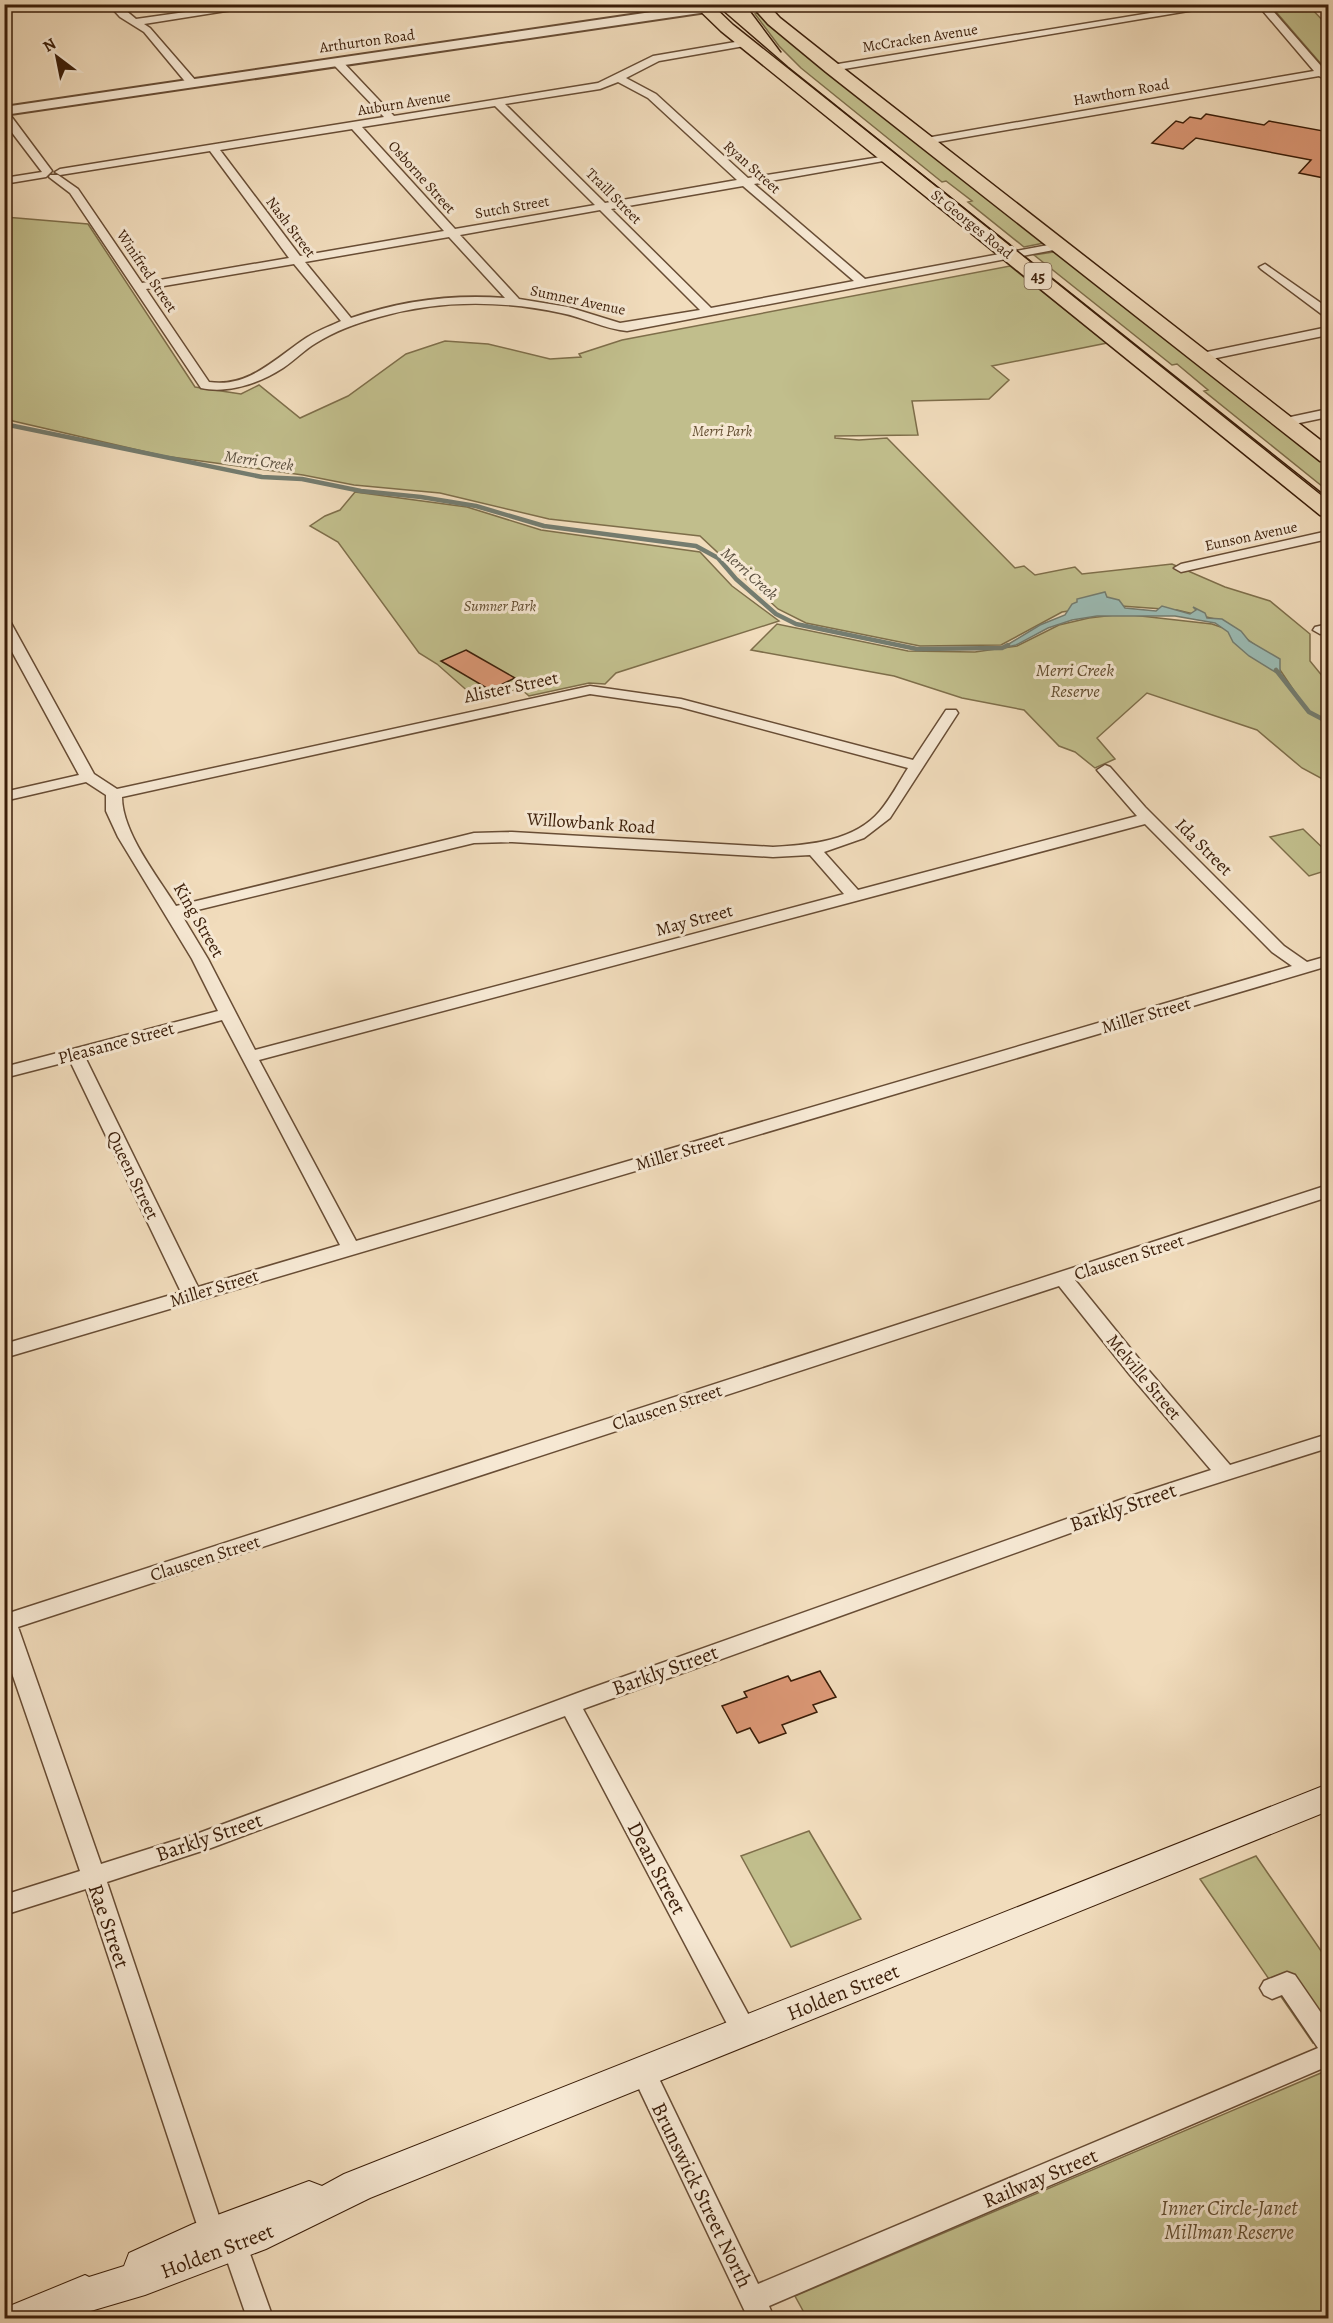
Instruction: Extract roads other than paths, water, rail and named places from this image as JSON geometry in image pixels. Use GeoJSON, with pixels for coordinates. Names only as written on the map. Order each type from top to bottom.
{"type":"FeatureCollection","features":[{"type":"Feature","properties":{"kind":"highway","name":"St Georges Road"},"geometry":{"type":"LineString","coordinates":[[758,4],[781,27],[832,68],[1329,456]]}},
{"type":"Feature","properties":{"kind":"highway","name":"St Georges Road"},"geometry":{"type":"LineString","coordinates":[[703,7],[1329,510]]}},
{"type":"Feature","properties":{"kind":"main road","name":"Holden Street"},"geometry":{"type":"LineString","coordinates":[[25,2319],[71,2300],[134,2268],[318,2209],[357,2186],[1329,1797]]}},
{"type":"Feature","properties":{"kind":"street"},"geometry":{"type":"LineString","coordinates":[[112,4],[123,15],[147,30],[192,82]]}},
{"type":"Feature","properties":{"kind":"street"},"geometry":{"type":"LineString","coordinates":[[136,22],[266,4]]}},
{"type":"Feature","properties":{"kind":"street","name":"Arthurton Road"},"geometry":{"type":"LineString","coordinates":[[4,113],[192,82],[734,4]]}},
{"type":"Feature","properties":{"kind":"street","name":"McCracken Avenue"},"geometry":{"type":"LineString","coordinates":[[832,68],[1226,4]]}},
{"type":"Feature","properties":{"kind":"street"},"geometry":{"type":"LineString","coordinates":[[1261,4],[1325,76]]}},
{"type":"Feature","properties":{"kind":"street","name":"Auburn Avenue"},"geometry":{"type":"LineString","coordinates":[[4,181],[600,86],[619,79],[643,62],[747,43]]}},
{"type":"Feature","properties":{"kind":"street"},"geometry":{"type":"LineString","coordinates":[[337,62],[392,120]]}},
{"type":"Feature","properties":{"kind":"street","name":"Hawthorn Road"},"geometry":{"type":"LineString","coordinates":[[926,141],[1325,76]]}},
{"type":"Feature","properties":{"kind":"street","name":"Ryan Street"},"geometry":{"type":"LineString","coordinates":[[619,79],[652,96],[747,183],[863,283]]}},
{"type":"Feature","properties":{"kind":"street","name":"Traill Street"},"geometry":{"type":"LineString","coordinates":[[498,103],[709,312]]}},
{"type":"Feature","properties":{"kind":"street","name":"Winifred Street"},"geometry":{"type":"LineString","coordinates":[[4,113],[51,174],[74,191],[205,385],[210,387]]}},
{"type":"Feature","properties":{"kind":"street","name":"Osborne Street"},"geometry":{"type":"LineString","coordinates":[[355,126],[515,302]]}},
{"type":"Feature","properties":{"kind":"street","name":"Nash Street"},"geometry":{"type":"LineString","coordinates":[[213,148],[297,260],[348,322]]}},
{"type":"Feature","properties":{"kind":"street","name":"Sutch Street"},"geometry":{"type":"LineString","coordinates":[[140,287],[889,157]]}},
{"type":"Feature","properties":{"kind":"street","name":"Sumner Avenue"},"geometry":{"type":"LineString","coordinates":[[210,387],[231,384],[260,375],[279,365],[312,339],[348,322],[385,311],[438,303],[489,300],[581,313],[622,327],[1059,246]]}},
{"type":"Feature","properties":{"kind":"street"},"geometry":{"type":"LineString","coordinates":[[1265,267],[1329,313]]}},
{"type":"Feature","properties":{"kind":"street"},"geometry":{"type":"LineString","coordinates":[[1202,357],[1329,331]]}},
{"type":"Feature","properties":{"kind":"street"},"geometry":{"type":"LineString","coordinates":[[1285,422],[1329,413]]}},
{"type":"Feature","properties":{"kind":"street","name":"Eunson Avenue"},"geometry":{"type":"LineString","coordinates":[[1181,568],[1329,535]]}},
{"type":"Feature","properties":{"kind":"street"},"geometry":{"type":"LineString","coordinates":[[4,623],[88,777],[114,794]]}},
{"type":"Feature","properties":{"kind":"street","name":"Alister Street"},"geometry":{"type":"LineString","coordinates":[[114,794],[590,690],[681,703],[916,765]]}},
{"type":"Feature","properties":{"kind":"street","name":"Willowbank Road"},"geometry":{"type":"LineString","coordinates":[[173,911],[474,838],[512,837],[773,852],[814,850],[858,835],[885,814],[951,713]]}},
{"type":"Feature","properties":{"kind":"street","name":"Ida Street"},"geometry":{"type":"LineString","coordinates":[[1105,770],[1148,818],[1299,969]]}},
{"type":"Feature","properties":{"kind":"street"},"geometry":{"type":"LineString","coordinates":[[4,797],[88,777]]}},
{"type":"Feature","properties":{"kind":"street","name":"King Street"},"geometry":{"type":"LineString","coordinates":[[114,794],[114,811],[126,837],[173,911],[351,1248]]}},
{"type":"Feature","properties":{"kind":"street","name":"May Street"},"geometry":{"type":"LineString","coordinates":[[249,1057],[1148,818]]}},
{"type":"Feature","properties":{"kind":"street"},"geometry":{"type":"LineString","coordinates":[[814,850],[855,897]]}},
{"type":"Feature","properties":{"kind":"street","name":"Miller Street"},"geometry":{"type":"LineString","coordinates":[[4,1349],[1329,961]]}},
{"type":"Feature","properties":{"kind":"street","name":"Pleasance Street"},"geometry":{"type":"LineString","coordinates":[[4,1073],[228,1013]]}},
{"type":"Feature","properties":{"kind":"street","name":"Queen Street"},"geometry":{"type":"LineString","coordinates":[[75,1054],[192,1295]]}},
{"type":"Feature","properties":{"kind":"street","name":"Clauscen Street"},"geometry":{"type":"LineString","coordinates":[[5,1621],[1329,1191]]}},
{"type":"Feature","properties":{"kind":"street","name":"Melville Street"},"geometry":{"type":"LineString","coordinates":[[1063,1278],[1226,1474]]}},
{"type":"Feature","properties":{"kind":"street","name":"Barkly Street"},"geometry":{"type":"LineString","coordinates":[[4,1905],[203,1841],[570,1705],[1130,1503],[1329,1441]]}},
{"type":"Feature","properties":{"kind":"street","name":"Rae Street"},"geometry":{"type":"LineString","coordinates":[[5,1621],[92,1876],[223,2240],[260,2319]]}},
{"type":"Feature","properties":{"kind":"street","name":"Dean Street"},"geometry":{"type":"LineString","coordinates":[[570,1705],[744,2031]]}},
{"type":"Feature","properties":{"kind":"street"},"geometry":{"type":"LineString","coordinates":[[1272,1988],[1287,1982],[1329,2043]]}},
{"type":"Feature","properties":{"kind":"street","name":"Railway Street"},"geometry":{"type":"LineString","coordinates":[[756,2309],[1329,2055]]}},
{"type":"Feature","properties":{"kind":"street","name":"Brunswick Street North"},"geometry":{"type":"LineString","coordinates":[[643,2072],[756,2309]]}},
{"type":"Feature","properties":{"kind":"water"},"geometry":{"type":"Polygon","coordinates":[[[1105,592],[1107,597],[1119,600],[1125,608],[1156,611],[1162,606],[1190,614],[1196,610],[1193,607],[1205,613],[1207,618],[1222,619],[1241,631],[1249,641],[1280,659],[1280,675],[1249,656],[1233,642],[1228,632],[1215,623],[1175,616],[1097,616],[1072,620],[1048,628],[1016,645],[1002,648],[1040,625],[1065,615],[1077,599],[1105,592]]]}},
{"type":"Feature","properties":{"kind":"waterway","name":"Merri Creek"},"geometry":{"type":"LineString","coordinates":[[4,424],[262,477],[302,479],[361,491],[421,497],[476,506],[544,526],[696,546],[718,558],[736,579],[776,614],[796,624],[917,649],[1002,648],[1008,645]]}},
{"type":"Feature","properties":{"kind":"waterway","name":"Merri Creek"},"geometry":{"type":"LineString","coordinates":[[1276,670],[1309,712],[1328,722]]}},
{"type":"Feature","properties":{"kind":"tram line"},"geometry":{"type":"LineString","coordinates":[[715,4],[788,67],[1328,500]]}},
{"type":"Feature","properties":{"kind":"tram line"},"geometry":{"type":"LineString","coordinates":[[745,4],[781,52]]}},
{"type":"Feature","properties":{"kind":"railway"},"geometry":{"type":"LineString","coordinates":[[1320,4],[1328,13]]}},
{"type":"Feature","properties":{"kind":"park label","name":"Merri Park"},"geometry":{"type":"Point","coordinates":[722,431]}},
{"type":"Feature","properties":{"kind":"park label","name":"Sumner Park"},"geometry":{"type":"Point","coordinates":[500,606]}},
{"type":"Feature","properties":{"kind":"park label","name":"Merri Creek Reserve"},"geometry":{"type":"Point","coordinates":[1075,680]}},
{"type":"Feature","properties":{"kind":"park label","name":"Inner Circle-Janet Millman Reserve"},"geometry":{"type":"Point","coordinates":[1229,2220]}}]}
